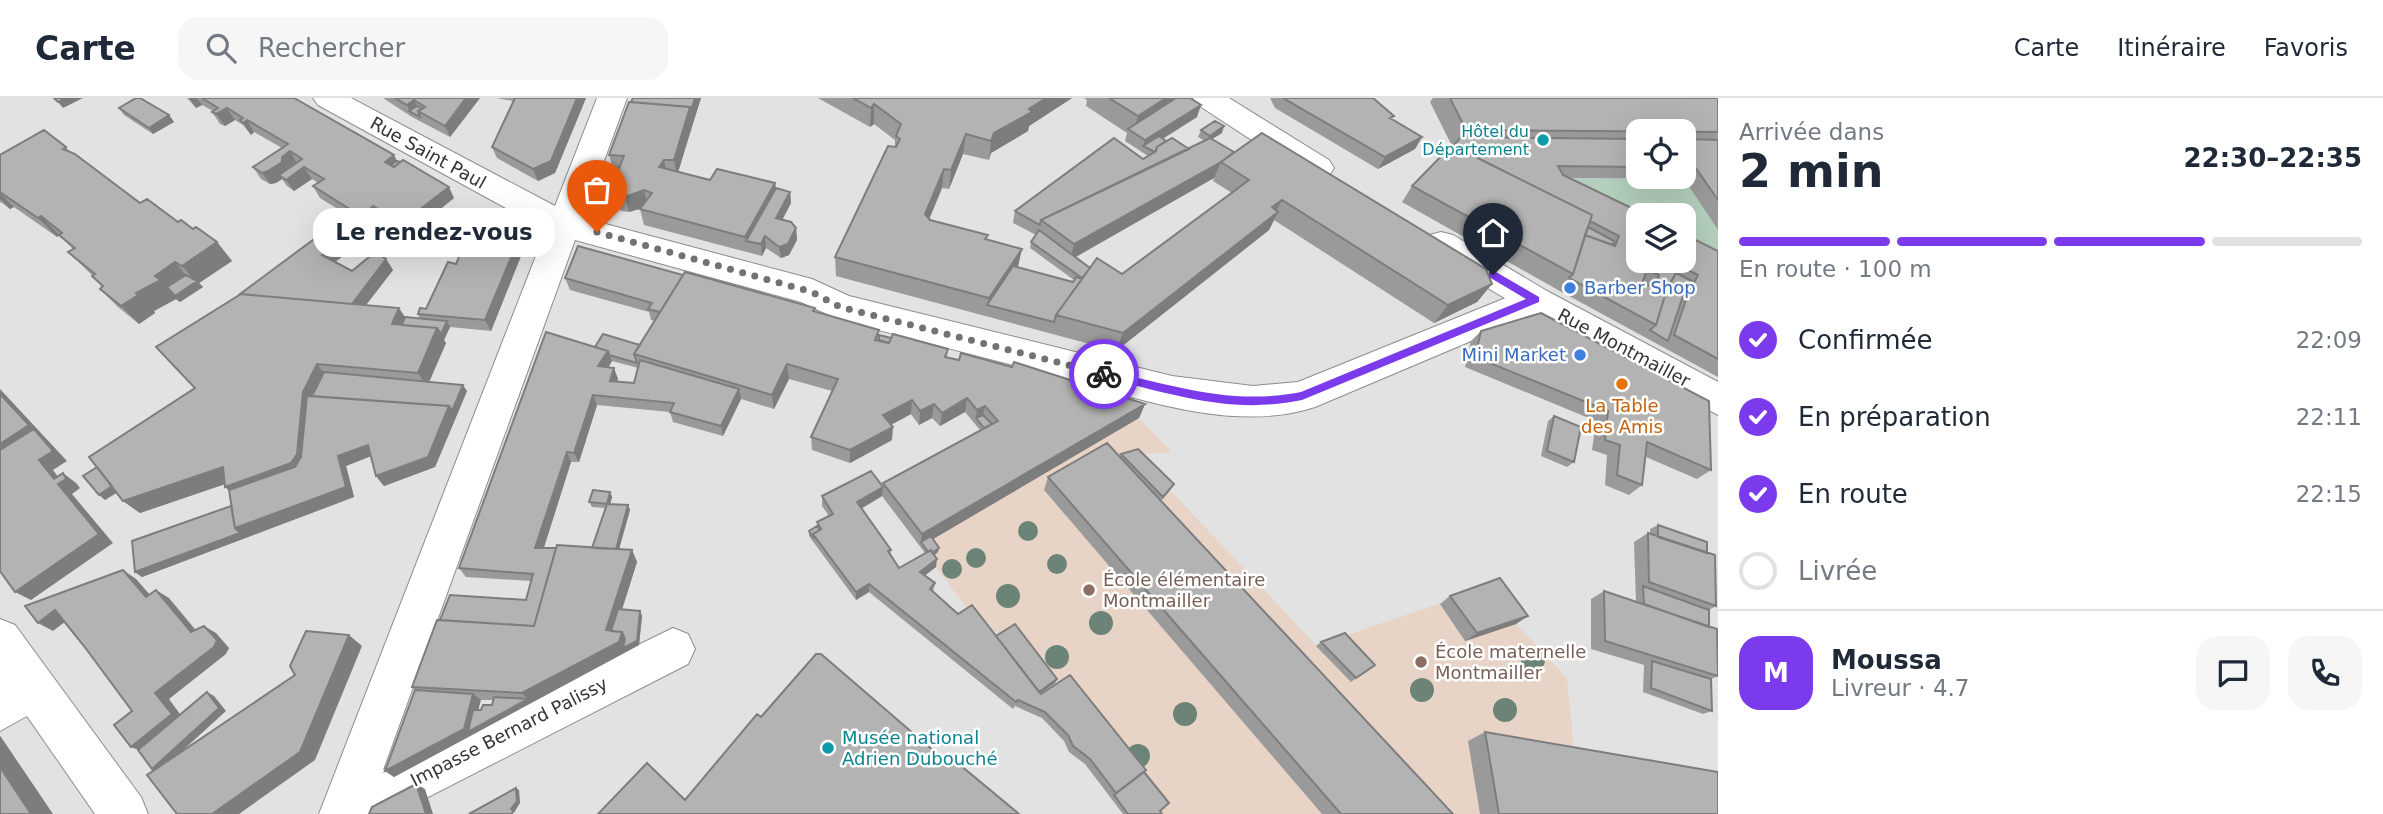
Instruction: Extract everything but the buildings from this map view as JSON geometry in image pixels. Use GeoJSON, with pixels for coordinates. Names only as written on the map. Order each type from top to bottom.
{"type":"FeatureCollection","features":[{"type":"Feature","properties":{"kind":"street","name":"Rue Saint Paul"},"geometry":{"type":"LineString","coordinates":[[328,98],[565,226],[597,232],[812,292],[840,307],[1172,391],[1227,402],[1268,403],[1302,396],[1535,300]]}},
{"type":"Feature","properties":{"kind":"street"},"geometry":{"type":"LineString","coordinates":[[344,814],[612,98]]}},
{"type":"Feature","properties":{"kind":"street"},"geometry":{"type":"LineString","coordinates":[[1208,98],[1346,186]]}},
{"type":"Feature","properties":{"kind":"street","name":"Rue Montmailler"},"geometry":{"type":"LineString","coordinates":[[1420,231],[1535,300],[1718,400]]}},
{"type":"Feature","properties":{"kind":"street"},"geometry":{"type":"LineString","coordinates":[[0,640],[16,697],[124,814]]}},
{"type":"Feature","properties":{"kind":"street","name":"Impasse Bernard Palissy"},"geometry":{"type":"LineString","coordinates":[[344,814],[673,649]]}},
{"type":"Feature","properties":{"kind":"shaded area","name":"École élémentaire Montmailler"},"geometry":{"type":"Polygon","coordinates":[[[1139,418],[1172,452],[1137,455],[1316,645],[1489,587],[1516,624],[1567,678],[1575,759],[1718,814],[1123,814],[882,496],[1139,418]]]}},
{"type":"Feature","properties":{"kind":"green space"},"geometry":{"type":"Polygon","coordinates":[[[1548,178],[1626,179],[1626,189],[1691,189],[1718,230],[1718,268],[1696,257],[1696,203],[1626,203],[1626,210],[1548,178]]]}},
{"type":"Feature","properties":{"kind":"way so far"},"geometry":{"type":"LineString","coordinates":[[597,232],[812,292],[840,307],[1104,374]]}},
{"type":"Feature","properties":{"kind":"place","name":"Hôtel du Département"},"geometry":{"type":"Point","coordinates":[1543,140]}},
{"type":"Feature","properties":{"kind":"place","name":"Le rendez-vous"},"geometry":{"type":"Point","coordinates":[597,232]}},
{"type":"Feature","properties":{"kind":"place","name":"Barber Shop"},"geometry":{"type":"Point","coordinates":[1570,288]}},
{"type":"Feature","properties":{"kind":"place","name":"Mini Market"},"geometry":{"type":"Point","coordinates":[1580,355]}},
{"type":"Feature","properties":{"kind":"place","name":"La Table des Amis"},"geometry":{"type":"Point","coordinates":[1622,384]}},
{"type":"Feature","properties":{"kind":"place","name":"École élémentaire Montmailler"},"geometry":{"type":"Point","coordinates":[1089,590]}},
{"type":"Feature","properties":{"kind":"place","name":"École maternelle Montmailler"},"geometry":{"type":"Point","coordinates":[1421,662]}},
{"type":"Feature","properties":{"kind":"place","name":"Musée national Adrien Dubouché"},"geometry":{"type":"Point","coordinates":[828,748]}},
{"type":"Feature","properties":{"kind":"route"},"geometry":{"type":"LineString","coordinates":[[1104,374],[1227,402],[1268,403],[1302,396],[1535,300],[1493,275]]}}]}
